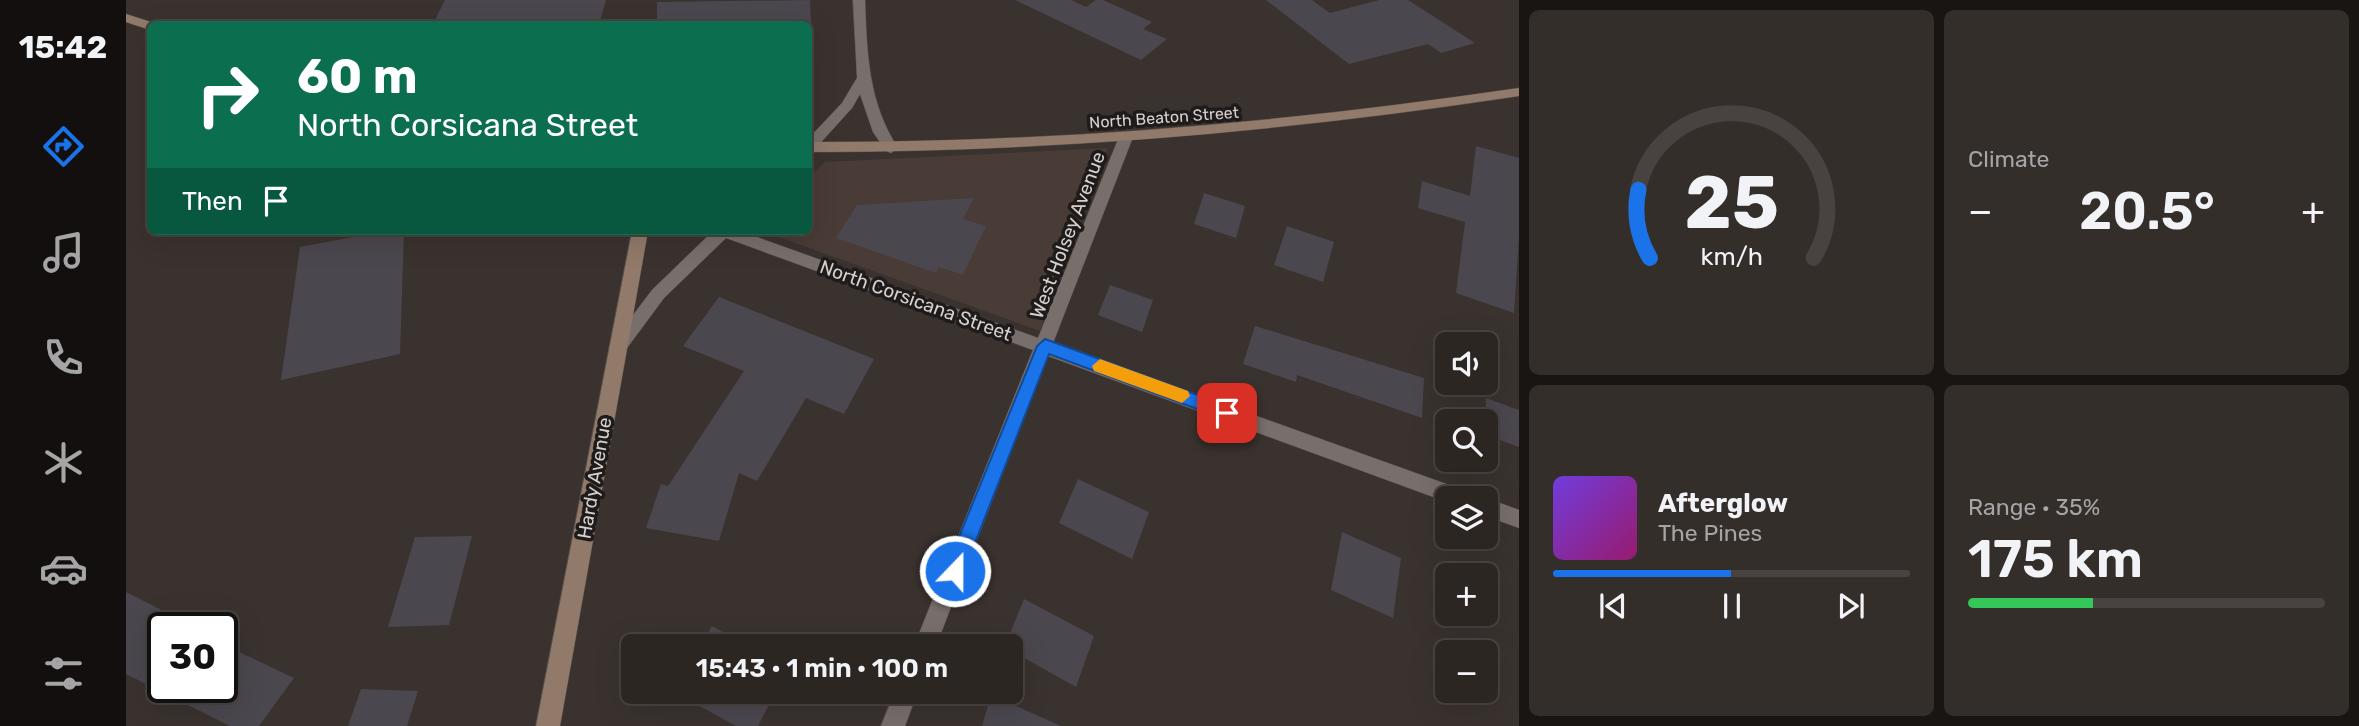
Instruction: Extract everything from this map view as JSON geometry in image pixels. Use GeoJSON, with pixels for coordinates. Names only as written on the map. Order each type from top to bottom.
{"type":"FeatureCollection","features":[{"type":"Feature","properties":{"kind":"main road"},"geometry":{"type":"LineString","coordinates":[[126,18],[147,25]]}},
{"type":"Feature","properties":{"kind":"main road","name":"North Beaton Street"},"geometry":{"type":"LineString","coordinates":[[812,147],[951,148],[1270,128],[1519,92]]}},
{"type":"Feature","properties":{"kind":"main road","name":"Hardy Avenue"},"geometry":{"type":"LineString","coordinates":[[548,726],[639,235]]}},
{"type":"Feature","properties":{"kind":"street"},"geometry":{"type":"LineString","coordinates":[[859,0],[862,80],[875,122],[891,148]]}},
{"type":"Feature","properties":{"kind":"street"},"geometry":{"type":"LineString","coordinates":[[812,144],[848,105],[862,80]]}},
{"type":"Feature","properties":{"kind":"street","name":"West Holsey Avenue"},"geometry":{"type":"LineString","coordinates":[[930,634],[1126,137]]}},
{"type":"Feature","properties":{"kind":"street"},"geometry":{"type":"LineString","coordinates":[[618,347],[658,294],[720,235]]}},
{"type":"Feature","properties":{"kind":"street","name":"North Corsicana Street"},"geometry":{"type":"LineString","coordinates":[[735,235],[1435,489]]}},
{"type":"Feature","properties":{"kind":"street"},"geometry":{"type":"LineString","coordinates":[[1498,511],[1519,519]]}},
{"type":"Feature","properties":{"kind":"street"},"geometry":{"type":"LineString","coordinates":[[893,726],[902,704]]}},
{"type":"Feature","properties":{"kind":"shaded area"},"geometry":{"type":"Polygon","coordinates":[[[1108,148],[1040,331],[773,235],[812,235],[812,174],[825,162],[1108,148]]]}},
{"type":"Feature","properties":{"kind":"building"},"geometry":{"type":"Polygon","coordinates":[[[445,0],[606,0],[600,21],[434,21],[445,0]]]}},
{"type":"Feature","properties":{"kind":"building"},"geometry":{"type":"Polygon","coordinates":[[[810,0],[811,21],[657,21],[657,2],[810,0]]]}},
{"type":"Feature","properties":{"kind":"building"},"geometry":{"type":"Polygon","coordinates":[[[1015,0],[1071,0],[1086,7],[1096,0],[1103,0],[1152,22],[1143,29],[1167,39],[1141,60],[1015,0]]]}},
{"type":"Feature","properties":{"kind":"building"},"geometry":{"type":"Polygon","coordinates":[[[1266,0],[1312,0],[1330,13],[1379,0],[1408,0],[1475,43],[1441,53],[1428,44],[1349,64],[1266,0]]]}},
{"type":"Feature","properties":{"kind":"building"},"geometry":{"type":"Polygon","coordinates":[[[1476,146],[1519,158],[1519,238],[1514,313],[1456,293],[1465,222],[1418,208],[1422,181],[1470,196],[1476,146]]]}},
{"type":"Feature","properties":{"kind":"building"},"geometry":{"type":"Polygon","coordinates":[[[1204,193],[1245,206],[1236,238],[1194,224],[1204,193]]]}},
{"type":"Feature","properties":{"kind":"building"},"geometry":{"type":"Polygon","coordinates":[[[974,198],[963,219],[986,226],[963,275],[939,267],[936,273],[836,238],[857,205],[974,198]]]}},
{"type":"Feature","properties":{"kind":"building"},"geometry":{"type":"Polygon","coordinates":[[[1287,226],[1334,242],[1323,282],[1274,265],[1287,226]]]}},
{"type":"Feature","properties":{"kind":"building"},"geometry":{"type":"Polygon","coordinates":[[[364,235],[404,235],[400,354],[281,380],[300,247],[364,235]]]}},
{"type":"Feature","properties":{"kind":"building"},"geometry":{"type":"Polygon","coordinates":[[[1110,285],[1153,300],[1142,332],[1098,315],[1110,285]]]}},
{"type":"Feature","properties":{"kind":"building"},"geometry":{"type":"Polygon","coordinates":[[[719,297],[874,359],[844,414],[806,398],[757,481],[739,473],[719,541],[646,528],[661,484],[668,486],[744,371],[683,346],[719,297]]]}},
{"type":"Feature","properties":{"kind":"building"},"geometry":{"type":"Polygon","coordinates":[[[1255,326],[1424,378],[1422,418],[1297,375],[1296,382],[1243,364],[1255,326]]]}},
{"type":"Feature","properties":{"kind":"building"},"geometry":{"type":"Polygon","coordinates":[[[1486,398],[1519,410],[1519,447],[1498,439],[1498,409],[1486,409],[1486,398]]]}},
{"type":"Feature","properties":{"kind":"building"},"geometry":{"type":"Polygon","coordinates":[[[1078,479],[1149,512],[1132,559],[1059,523],[1078,479]]]}},
{"type":"Feature","properties":{"kind":"building"},"geometry":{"type":"Polygon","coordinates":[[[1342,532],[1401,558],[1393,618],[1331,590],[1342,532]]]}},
{"type":"Feature","properties":{"kind":"building"},"geometry":{"type":"Polygon","coordinates":[[[472,536],[449,625],[388,627],[415,537],[472,536]]]}},
{"type":"Feature","properties":{"kind":"building"},"geometry":{"type":"Polygon","coordinates":[[[126,592],[165,612],[147,612],[147,684],[126,674],[126,592]]]}},
{"type":"Feature","properties":{"kind":"building"},"geometry":{"type":"Polygon","coordinates":[[[1024,599],[1094,636],[1076,687],[1023,657],[1023,634],[1010,634],[1024,599]]]}},
{"type":"Feature","properties":{"kind":"building"},"geometry":{"type":"Polygon","coordinates":[[[712,626],[727,634],[708,634],[712,626]]]}},
{"type":"Feature","properties":{"kind":"building"},"geometry":{"type":"Polygon","coordinates":[[[238,652],[294,678],[259,726],[230,726],[184,703],[238,703],[238,652]]]}},
{"type":"Feature","properties":{"kind":"building"},"geometry":{"type":"Polygon","coordinates":[[[361,689],[418,691],[407,726],[348,726],[361,689]]]}},
{"type":"Feature","properties":{"kind":"building"},"geometry":{"type":"Polygon","coordinates":[[[696,704],[769,704],[758,726],[736,726],[696,704]]]}},
{"type":"Feature","properties":{"kind":"building"},"geometry":{"type":"Polygon","coordinates":[[[988,704],[1011,704],[1061,726],[982,726],[988,704]]]}},
{"type":"Feature","properties":{"kind":"slow traffic"},"geometry":{"type":"LineString","coordinates":[[1100,366],[1182,396]]}},
{"type":"Feature","properties":{"kind":"route"},"geometry":{"type":"LineString","coordinates":[[955,571],[1045,346],[1227,413]]}}]}
